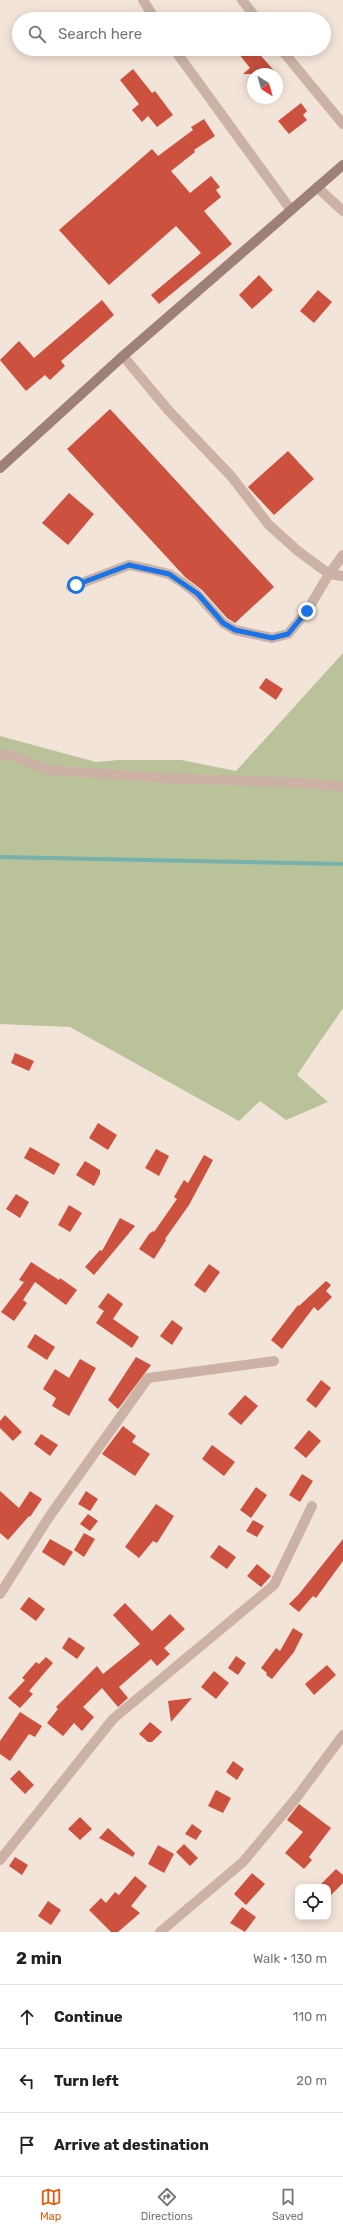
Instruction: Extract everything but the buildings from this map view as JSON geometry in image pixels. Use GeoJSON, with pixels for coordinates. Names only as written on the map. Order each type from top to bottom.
{"type":"FeatureCollection","features":[{"type":"Feature","properties":{"kind":"street"},"geometry":{"type":"LineString","coordinates":[[143,0],[151,12]]}},
{"type":"Feature","properties":{"kind":"street"},"geometry":{"type":"LineString","coordinates":[[242,0],[251,12]]}},
{"type":"Feature","properties":{"kind":"street"},"geometry":{"type":"LineString","coordinates":[[179,56],[291,210]]}},
{"type":"Feature","properties":{"kind":"street"},"geometry":{"type":"LineString","coordinates":[[287,56],[343,124]]}},
{"type":"Feature","properties":{"kind":"street"},"geometry":{"type":"LineString","coordinates":[[0,468],[123,356],[343,165]]}},
{"type":"Feature","properties":{"kind":"street"},"geometry":{"type":"LineString","coordinates":[[317,186],[343,211]]}},
{"type":"Feature","properties":{"kind":"street"},"geometry":{"type":"LineString","coordinates":[[123,356],[169,411],[231,476],[269,525],[298,551],[330,574],[343,576]]}},
{"type":"Feature","properties":{"kind":"street"},"geometry":{"type":"LineString","coordinates":[[71,587],[129,565],[169,574],[183,582],[198,594],[223,623],[235,630],[272,638],[288,634],[307,611],[343,555]]}},
{"type":"Feature","properties":{"kind":"street"},"geometry":{"type":"LineString","coordinates":[[0,754],[48,770],[165,778],[306,783],[343,787]]}},
{"type":"Feature","properties":{"kind":"street"},"geometry":{"type":"LineString","coordinates":[[0,1594],[49,1517],[148,1378],[274,1361]]}},
{"type":"Feature","properties":{"kind":"street"},"geometry":{"type":"LineString","coordinates":[[0,1860],[113,1719],[274,1585],[312,1506]]}},
{"type":"Feature","properties":{"kind":"street"},"geometry":{"type":"LineString","coordinates":[[160,1932],[243,1862],[297,1797],[343,1735]]}},
{"type":"Feature","properties":{"kind":"green space"},"geometry":{"type":"Polygon","coordinates":[[[343,653],[343,1008],[297,1075],[328,1102],[286,1120],[260,1101],[239,1121],[70,1027],[0,1024],[0,736],[96,762],[119,760],[181,760],[236,771],[343,653]]]}},
{"type":"Feature","properties":{"kind":"waterway"},"geometry":{"type":"LineString","coordinates":[[0,857],[343,864]]}},
{"type":"Feature","properties":{"kind":"route"},"geometry":{"type":"LineString","coordinates":[[76,585],[93,580],[106,573],[129,565],[169,574],[183,582],[198,594],[212,608],[223,623],[235,630],[272,638],[288,634],[307,611]]}}]}
